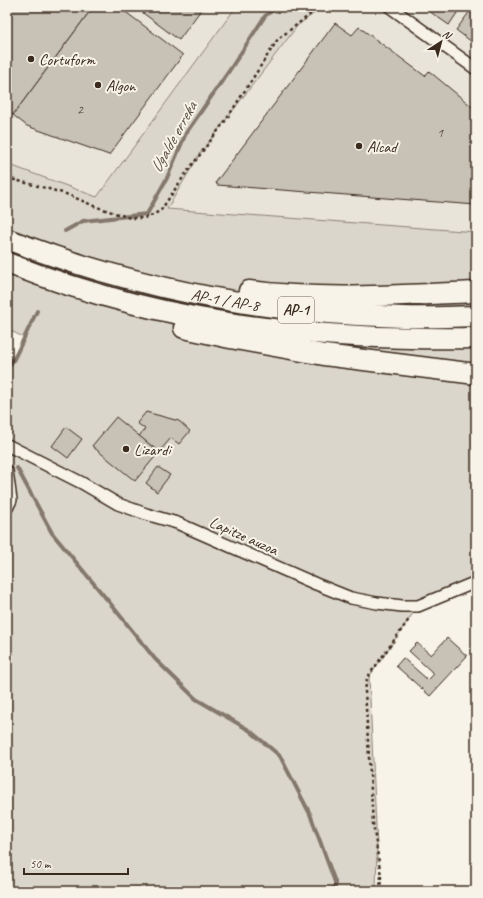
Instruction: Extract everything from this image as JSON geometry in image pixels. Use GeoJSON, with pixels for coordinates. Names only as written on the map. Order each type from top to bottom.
{"type":"FeatureCollection","features":[{"type":"Feature","properties":{"kind":"highway","name":"AP-1 / AP-8"},"geometry":{"type":"LineString","coordinates":[[7,239],[66,260],[118,276],[198,295],[282,308],[343,314],[403,317],[476,316]]}},
{"type":"Feature","properties":{"kind":"highway","name":"AP-1 / AP-8"},"geometry":{"type":"LineString","coordinates":[[7,263],[129,302],[195,317],[273,329],[360,337],[476,338]]}},
{"type":"Feature","properties":{"kind":"highway"},"geometry":{"type":"LineString","coordinates":[[118,276],[141,273],[216,286],[311,296],[380,296],[476,292]]}},
{"type":"Feature","properties":{"kind":"highway"},"geometry":{"type":"LineString","coordinates":[[151,307],[172,325],[230,338],[324,355],[476,374]]}},
{"type":"Feature","properties":{"kind":"street"},"geometry":{"type":"LineString","coordinates":[[390,7],[476,70]]}},
{"type":"Feature","properties":{"kind":"street","name":"Lapitze auzoa"},"geometry":{"type":"LineString","coordinates":[[7,445],[82,483],[118,504],[177,523],[351,598],[402,606],[418,606],[476,582]]}},
{"type":"Feature","properties":{"kind":"street"},"geometry":{"type":"LineString","coordinates":[[7,471],[11,500],[7,508]]}},
{"type":"Feature","properties":{"kind":"path"},"geometry":{"type":"LineString","coordinates":[[7,178],[69,195],[94,206],[130,218],[144,218],[153,215],[160,210],[226,120],[278,39],[320,7]]}},
{"type":"Feature","properties":{"kind":"path"},"geometry":{"type":"LineString","coordinates":[[380,891],[381,876],[373,824],[365,691],[367,678],[418,606]]}},
{"type":"Feature","properties":{"kind":"shaded area"},"geometry":{"type":"Polygon","coordinates":[[[7,7],[476,7],[476,232],[80,203],[7,165],[7,7]]]}},
{"type":"Feature","properties":{"kind":"shaded area"},"geometry":{"type":"Polygon","coordinates":[[[236,7],[323,7],[298,25],[199,155],[167,209],[476,232],[476,580],[418,606],[369,677],[377,848],[376,891],[7,891],[7,366],[25,338],[7,329],[7,164],[97,197],[236,7]]]}},
{"type":"Feature","properties":{"kind":"building","name":"Cortuform"},"geometry":{"type":"Polygon","coordinates":[[[7,7],[93,7],[13,115],[7,110],[7,7]]]}},
{"type":"Feature","properties":{"kind":"building","name":"Algon"},"geometry":{"type":"Polygon","coordinates":[[[93,7],[119,7],[183,55],[109,155],[27,126],[13,115],[93,7]]]}},
{"type":"Feature","properties":{"kind":"building"},"geometry":{"type":"Polygon","coordinates":[[[135,7],[203,7],[179,40],[135,7]]]}},
{"type":"Feature","properties":{"kind":"building"},"geometry":{"type":"Polygon","coordinates":[[[423,7],[461,7],[449,25],[423,7]]]}},
{"type":"Feature","properties":{"kind":"building"},"geometry":{"type":"Polygon","coordinates":[[[473,7],[476,7],[476,45],[456,30],[473,7]]]}},
{"type":"Feature","properties":{"kind":"building","name":"Alcad"},"geometry":{"type":"Polygon","coordinates":[[[335,23],[352,35],[359,27],[425,76],[429,71],[476,110],[476,205],[217,185],[216,182],[335,23]]]}},
{"type":"Feature","properties":{"kind":"building"},"geometry":{"type":"Polygon","coordinates":[[[146,412],[179,421],[190,431],[179,444],[171,438],[159,452],[139,436],[145,429],[137,423],[146,412]]]}},
{"type":"Feature","properties":{"kind":"building","name":"Lizardi"},"geometry":{"type":"Polygon","coordinates":[[[116,417],[159,452],[135,481],[92,446],[116,417]]]}},
{"type":"Feature","properties":{"kind":"building"},"geometry":{"type":"Polygon","coordinates":[[[66,427],[82,439],[68,458],[52,446],[66,427]]]}},
{"type":"Feature","properties":{"kind":"building"},"geometry":{"type":"Polygon","coordinates":[[[158,467],[170,475],[157,492],[146,483],[158,467]]]}},
{"type":"Feature","properties":{"kind":"building"},"geometry":{"type":"Polygon","coordinates":[[[447,638],[467,656],[430,696],[396,666],[403,658],[428,680],[434,674],[409,651],[417,643],[431,655],[447,638]]]}},
{"type":"Feature","properties":{"kind":"waterway","name":"Ugalde erreka"},"geometry":{"type":"LineString","coordinates":[[65,231],[83,221],[147,214],[167,178],[186,133],[265,16],[277,7]]}},
{"type":"Feature","properties":{"kind":"waterway","name":"Ugalde erreka"},"geometry":{"type":"LineString","coordinates":[[7,369],[14,359],[37,311]]}},
{"type":"Feature","properties":{"kind":"waterway"},"geometry":{"type":"LineString","coordinates":[[17,468],[52,533],[155,659],[196,699],[249,730],[280,756],[310,814],[335,882],[335,891]]}},
{"type":"Feature","properties":{"kind":"place","name":"Cortuform"},"geometry":{"type":"Point","coordinates":[31,59]}},
{"type":"Feature","properties":{"kind":"place","name":"Algon"},"geometry":{"type":"Point","coordinates":[98,85]}},
{"type":"Feature","properties":{"kind":"place","name":"Alcad"},"geometry":{"type":"Point","coordinates":[359,146]}},
{"type":"Feature","properties":{"kind":"place","name":"Lizardi"},"geometry":{"type":"Point","coordinates":[126,449]}}]}
